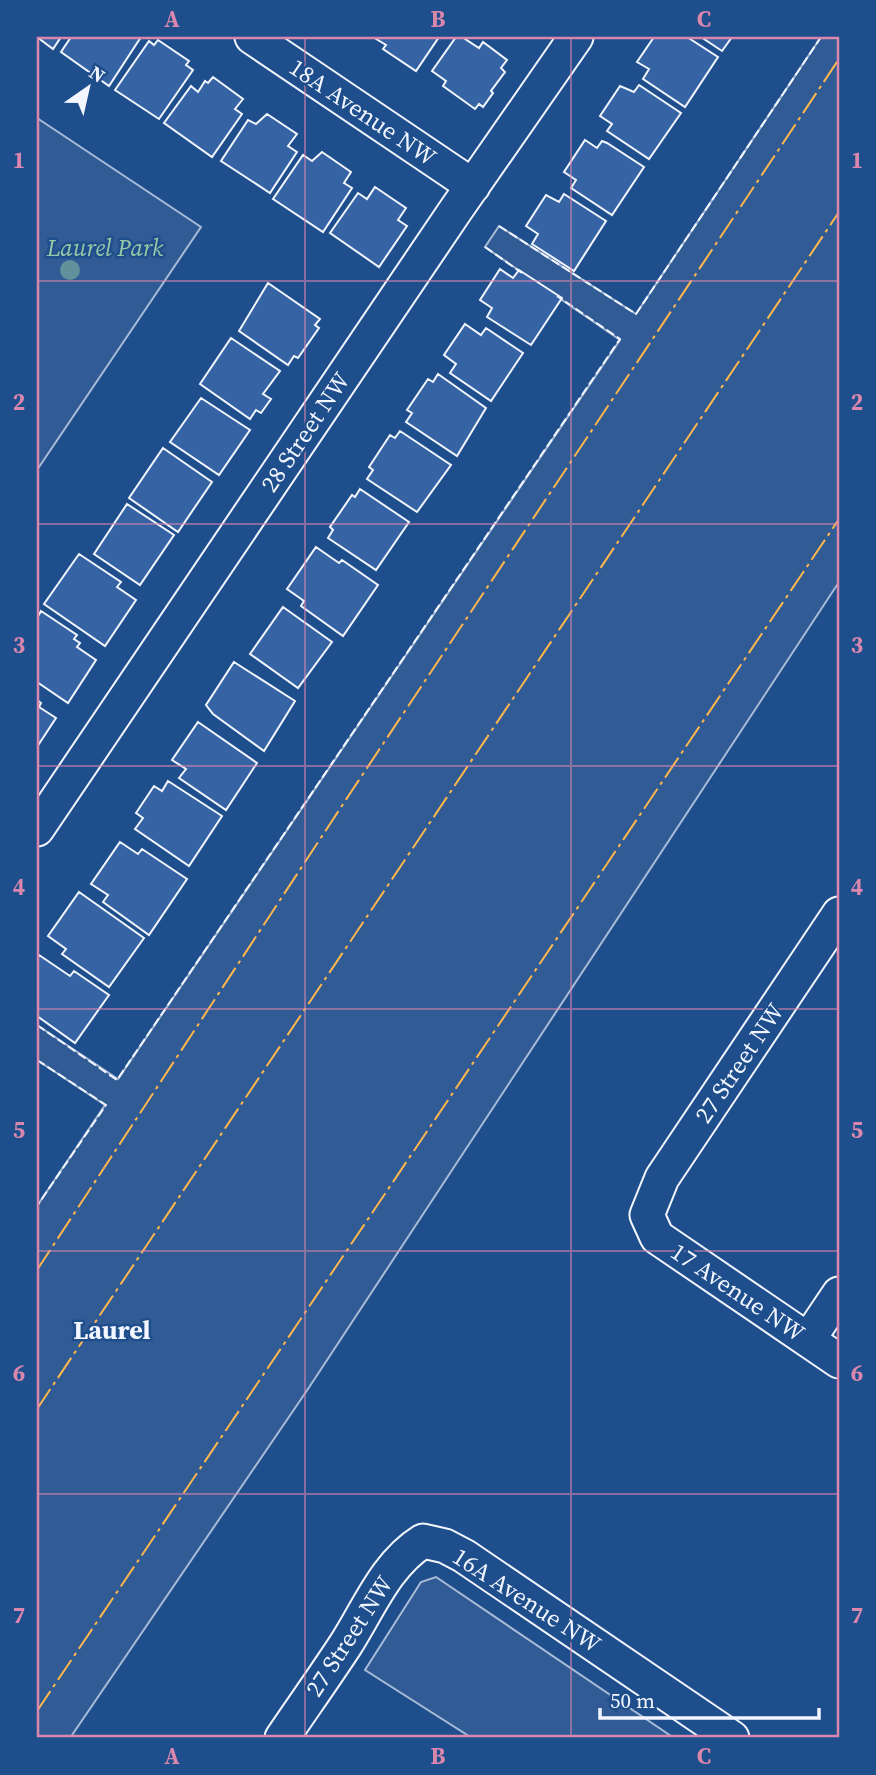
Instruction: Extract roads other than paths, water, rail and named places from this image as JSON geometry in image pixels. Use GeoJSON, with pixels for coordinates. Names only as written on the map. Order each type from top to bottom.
{"type":"FeatureCollection","features":[{"type":"Feature","properties":{"kind":"street","name":"18A Avenue NW"},"geometry":{"type":"LineString","coordinates":[[252,37],[473,186]]}},
{"type":"Feature","properties":{"kind":"street","name":"28 Street NW"},"geometry":{"type":"LineString","coordinates":[[37,829],[576,37]]}},
{"type":"Feature","properties":{"kind":"street","name":"27 Street NW"},"geometry":{"type":"LineString","coordinates":[[647,1215],[662,1178],[839,915]]}},
{"type":"Feature","properties":{"kind":"street","name":"17 Avenue NW"},"geometry":{"type":"LineString","coordinates":[[647,1215],[657,1237],[839,1361]]}},
{"type":"Feature","properties":{"kind":"street"},"geometry":{"type":"LineString","coordinates":[[808,1340],[839,1294]]}},
{"type":"Feature","properties":{"kind":"street","name":"27 Street NW"},"geometry":{"type":"LineString","coordinates":[[282,1738],[346,1644],[393,1567],[407,1551],[423,1541]]}},
{"type":"Feature","properties":{"kind":"street","name":"16A Avenue NW"},"geometry":{"type":"LineString","coordinates":[[423,1541],[445,1546],[464,1556],[732,1738]]}},
{"type":"Feature","properties":{"kind":"district","name":"Laurel"},"geometry":{"type":"Point","coordinates":[112,1330]}},
{"type":"Feature","properties":{"kind":"park label","name":"Laurel Park"},"geometry":{"type":"Point","coordinates":[105,247]}}]}
